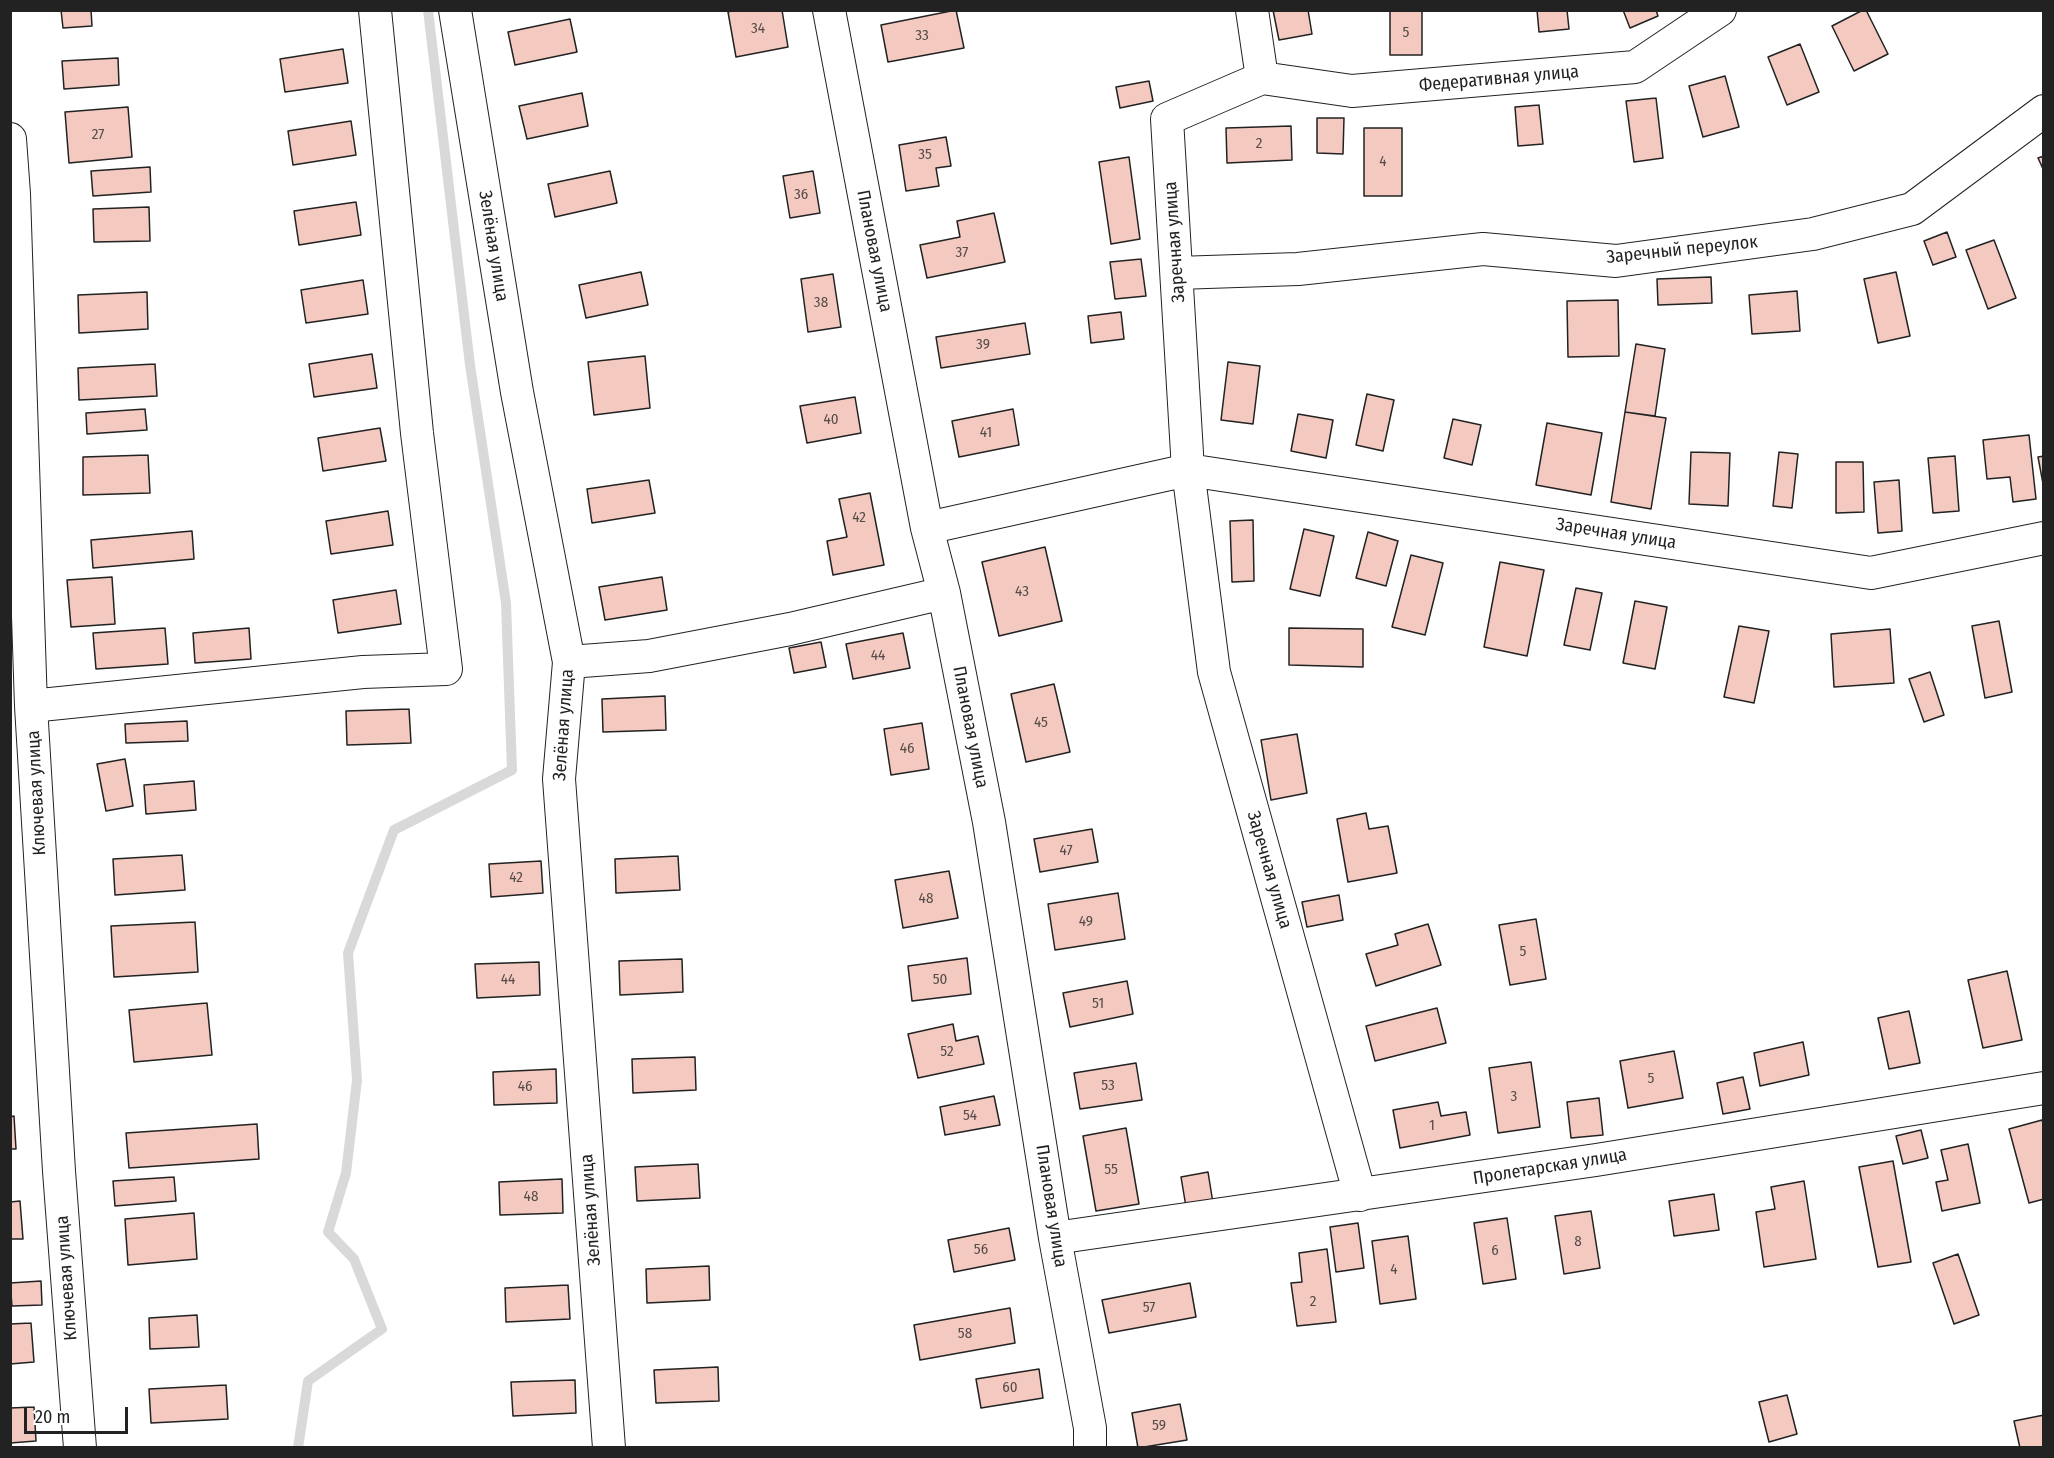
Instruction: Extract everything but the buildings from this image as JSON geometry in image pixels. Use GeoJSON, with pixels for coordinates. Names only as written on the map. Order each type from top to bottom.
{"type":"FeatureCollection","features":[{"type":"Feature","properties":{"kind":"street"},"geometry":{"type":"LineString","coordinates":[[31,706],[363,672],[446,669],[417,433],[375,10]]}},
{"type":"Feature","properties":{"kind":"street","name":"Зелёная улица"},"geometry":{"type":"LineString","coordinates":[[455,10],[517,392],[569,662],[559,779],[609,1448]]}},
{"type":"Feature","properties":{"kind":"street","name":"Плановая улица"},"geometry":{"type":"LineString","coordinates":[[829,10],[927,528],[944,593],[989,822],[1055,1238],[1090,1428],[1090,1448]]}},
{"type":"Feature","properties":{"kind":"street"},"geometry":{"type":"LineString","coordinates":[[1252,10],[1262,78]]}},
{"type":"Feature","properties":{"kind":"street","name":"Федеративная улица"},"geometry":{"type":"LineString","coordinates":[[1262,78],[1352,91],[1635,67],[1720,10]]}},
{"type":"Feature","properties":{"kind":"street","name":"Заречная улица"},"geometry":{"type":"LineString","coordinates":[[1262,78],[1167,119],[1188,470],[1214,672],[1360,1195]]}},
{"type":"Feature","properties":{"kind":"street","name":"Заречный переулок"},"geometry":{"type":"LineString","coordinates":[[1177,273],[1298,269],[1483,249],[1616,261],[1812,234],[1912,209],[2043,111]]}},
{"type":"Feature","properties":{"kind":"street","name":"Ключевая улица"},"geometry":{"type":"LineString","coordinates":[[10,138],[15,206],[31,706],[58,1171],[80,1448]]}},
{"type":"Feature","properties":{"kind":"street","name":"Заречная улица"},"geometry":{"type":"LineString","coordinates":[[927,528],[1188,470],[1871,573],[2043,538]]}},
{"type":"Feature","properties":{"kind":"street"},"geometry":{"type":"LineString","coordinates":[[569,662],[649,656],[790,629],[944,593]]}},
{"type":"Feature","properties":{"kind":"street","name":"Пролетарская улица"},"geometry":{"type":"LineString","coordinates":[[1055,1238],[1608,1159],[2043,1088]]}},
{"type":"Feature","properties":{"kind":"waterway"},"geometry":{"type":"LineString","coordinates":[[298,1448],[308,1381],[382,1329],[354,1259],[328,1232],[346,1173],[357,1080],[348,953],[394,830],[512,770],[506,603],[470,365],[428,10]]}}]}
